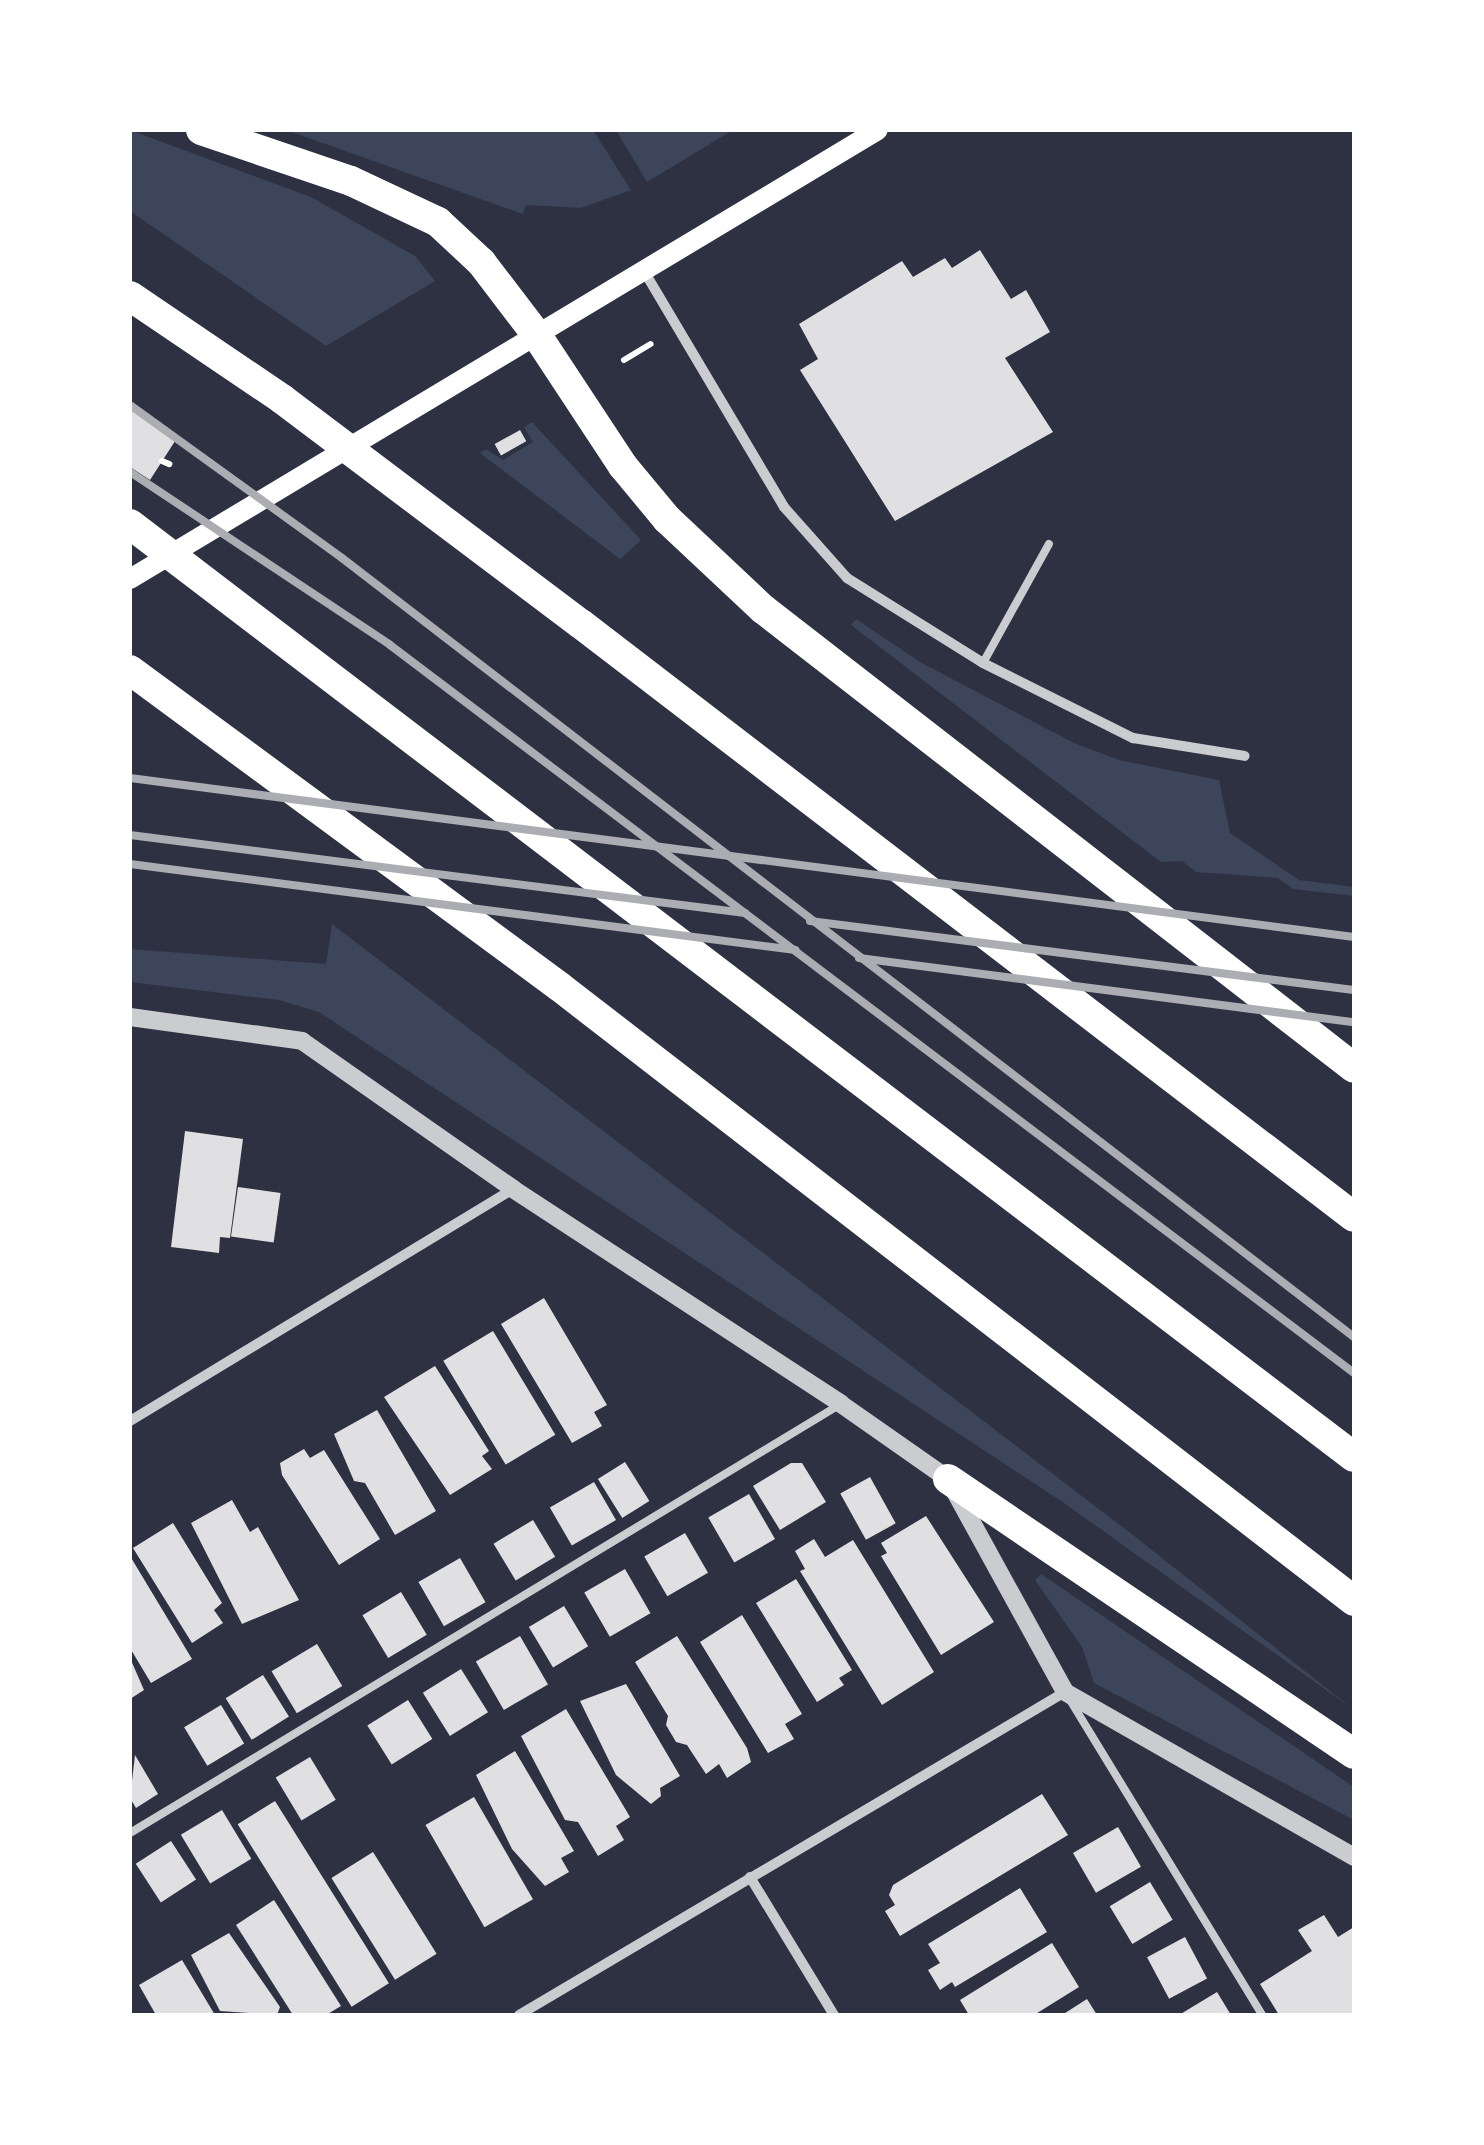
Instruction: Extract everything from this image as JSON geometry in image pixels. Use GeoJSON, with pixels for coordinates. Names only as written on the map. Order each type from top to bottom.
{"type":"FeatureCollection","features":[{"type":"Feature","properties":{"kind":"highway"},"geometry":{"type":"LineString","coordinates":[[201,130],[352,182],[438,222],[481,262],[536,334],[623,466],[667,519],[763,610],[1354,1068]]}},
{"type":"Feature","properties":{"kind":"highway"},"geometry":{"type":"LineString","coordinates":[[130,296],[416,499],[1354,1217]]}},
{"type":"Feature","properties":{"kind":"highway"},"geometry":{"type":"LineString","coordinates":[[130,524],[1354,1456]]}},
{"type":"Feature","properties":{"kind":"highway"},"geometry":{"type":"LineString","coordinates":[[130,670],[560,986],[1354,1601]]}},
{"type":"Feature","properties":{"kind":"highway"},"geometry":{"type":"LineString","coordinates":[[948,1478],[1354,1754]]}},
{"type":"Feature","properties":{"kind":"main road"},"geometry":{"type":"LineString","coordinates":[[130,578],[878,130]]}},
{"type":"Feature","properties":{"kind":"street"},"geometry":{"type":"LineString","coordinates":[[644,270],[784,507],[820,553],[847,578],[982,664],[1134,738],[1245,756]]}},
{"type":"Feature","properties":{"kind":"street"},"geometry":{"type":"LineString","coordinates":[[130,1016],[302,1040],[513,1189],[841,1404],[948,1478],[1065,1692],[1354,1857]]}},
{"type":"Feature","properties":{"kind":"street"},"geometry":{"type":"LineString","coordinates":[[130,1421],[513,1189]]}},
{"type":"Feature","properties":{"kind":"street"},"geometry":{"type":"LineString","coordinates":[[519,2015],[1065,1692]]}},
{"type":"Feature","properties":{"kind":"street"},"geometry":{"type":"LineString","coordinates":[[750,1876],[834,2015]]}},
{"type":"Feature","properties":{"kind":"lane"},"geometry":{"type":"LineString","coordinates":[[982,664],[1049,544]]}},
{"type":"Feature","properties":{"kind":"lane"},"geometry":{"type":"LineString","coordinates":[[130,1833],[841,1404]]}},
{"type":"Feature","properties":{"kind":"lane"},"geometry":{"type":"LineString","coordinates":[[1065,1692],[1262,2015]]}},
{"type":"Feature","properties":{"kind":"path"},"geometry":{"type":"LineString","coordinates":[[624,360],[652,344]]}},
{"type":"Feature","properties":{"kind":"shaded area"},"geometry":{"type":"Polygon","coordinates":[[[130,130],[311,197],[415,256],[435,281],[326,346],[130,211],[130,130]]]}},
{"type":"Feature","properties":{"kind":"shaded area"},"geometry":{"type":"Polygon","coordinates":[[[286,130],[593,130],[631,190],[581,208],[526,205],[523,214],[286,130]]]}},
{"type":"Feature","properties":{"kind":"shaded area"},"geometry":{"type":"Polygon","coordinates":[[[616,130],[733,130],[647,182],[616,130]]]}},
{"type":"Feature","properties":{"kind":"shaded area"},"geometry":{"type":"Polygon","coordinates":[[[532,422],[641,540],[620,559],[480,453],[486,449],[503,460],[533,442],[524,427],[532,422]]]}},
{"type":"Feature","properties":{"kind":"shaded area"},"geometry":{"type":"Polygon","coordinates":[[[856,619],[920,662],[1074,743],[1119,760],[1219,780],[1230,833],[1299,880],[1354,887],[1354,896],[1293,889],[1278,878],[1196,872],[1182,861],[1161,862],[851,625],[856,619]]]}},
{"type":"Feature","properties":{"kind":"shaded area"},"geometry":{"type":"Polygon","coordinates":[[[332,924],[1133,1535],[1354,1710],[1064,1503],[319,1012],[279,1000],[130,982],[130,949],[326,964],[332,924]]]}},
{"type":"Feature","properties":{"kind":"shaded area"},"geometry":{"type":"Polygon","coordinates":[[[1041,1574],[1354,1787],[1354,1820],[1094,1683],[1082,1647],[1035,1580],[1041,1574]]]}},
{"type":"Feature","properties":{"kind":"building"},"geometry":{"type":"Polygon","coordinates":[[[980,250],[1011,299],[1026,290],[1050,332],[1005,358],[1053,432],[895,521],[800,370],[818,359],[799,324],[902,261],[913,277],[945,258],[952,268],[980,250]]]}},
{"type":"Feature","properties":{"kind":"building"},"geometry":{"type":"Polygon","coordinates":[[[130,408],[177,438],[150,480],[130,467],[130,408]]]}},
{"type":"Feature","properties":{"kind":"building"},"geometry":{"type":"Polygon","coordinates":[[[520,430],[526,441],[501,455],[495,444],[520,430]]]}},
{"type":"Feature","properties":{"kind":"building"},"geometry":{"type":"Polygon","coordinates":[[[185,1131],[243,1139],[230,1238],[220,1237],[219,1253],[171,1247],[185,1131]]]}},
{"type":"Feature","properties":{"kind":"building"},"geometry":{"type":"Polygon","coordinates":[[[238,1187],[281,1193],[274,1242],[231,1237],[238,1187]]]}},
{"type":"Feature","properties":{"kind":"building"},"geometry":{"type":"Polygon","coordinates":[[[544,1298],[607,1405],[594,1412],[602,1426],[572,1443],[501,1324],[544,1298]]]}},
{"type":"Feature","properties":{"kind":"building"},"geometry":{"type":"Polygon","coordinates":[[[493,1331],[555,1435],[506,1465],[443,1361],[493,1331]]]}},
{"type":"Feature","properties":{"kind":"building"},"geometry":{"type":"Polygon","coordinates":[[[435,1366],[489,1451],[482,1456],[492,1469],[450,1495],[384,1397],[435,1366]]]}},
{"type":"Feature","properties":{"kind":"building"},"geometry":{"type":"Polygon","coordinates":[[[377,1410],[436,1511],[395,1535],[365,1483],[354,1481],[334,1434],[377,1410]]]}},
{"type":"Feature","properties":{"kind":"building"},"geometry":{"type":"Polygon","coordinates":[[[304,1449],[310,1458],[324,1450],[380,1539],[339,1565],[282,1475],[280,1463],[304,1449]]]}},
{"type":"Feature","properties":{"kind":"building"},"geometry":{"type":"Polygon","coordinates":[[[625,1462],[649,1501],[622,1518],[598,1479],[625,1462]]]}},
{"type":"Feature","properties":{"kind":"building"},"geometry":{"type":"Polygon","coordinates":[[[791,1463],[802,1463],[826,1502],[780,1530],[753,1486],[791,1463]]]}},
{"type":"Feature","properties":{"kind":"building"},"geometry":{"type":"Polygon","coordinates":[[[870,1477],[896,1523],[866,1540],[840,1493],[870,1477]]]}},
{"type":"Feature","properties":{"kind":"building"},"geometry":{"type":"Polygon","coordinates":[[[594,1482],[616,1520],[572,1546],[550,1508],[594,1482]]]}},
{"type":"Feature","properties":{"kind":"building"},"geometry":{"type":"Polygon","coordinates":[[[749,1494],[775,1539],[734,1563],[708,1518],[749,1494]]]}},
{"type":"Feature","properties":{"kind":"building"},"geometry":{"type":"Polygon","coordinates":[[[232,1500],[250,1532],[258,1527],[299,1600],[242,1624],[191,1523],[232,1500]]]}},
{"type":"Feature","properties":{"kind":"building"},"geometry":{"type":"Polygon","coordinates":[[[926,1516],[994,1622],[941,1655],[881,1556],[887,1553],[881,1543],[926,1516]]]}},
{"type":"Feature","properties":{"kind":"building"},"geometry":{"type":"Polygon","coordinates":[[[533,1520],[555,1557],[516,1581],[494,1544],[533,1520]]]}},
{"type":"Feature","properties":{"kind":"building"},"geometry":{"type":"Polygon","coordinates":[[[173,1523],[222,1603],[214,1610],[223,1623],[192,1643],[133,1548],[173,1523]]]}},
{"type":"Feature","properties":{"kind":"building"},"geometry":{"type":"Polygon","coordinates":[[[685,1533],[708,1573],[667,1596],[644,1557],[685,1533]]]}},
{"type":"Feature","properties":{"kind":"building"},"geometry":{"type":"Polygon","coordinates":[[[814,1539],[825,1557],[853,1540],[934,1672],[882,1705],[800,1571],[805,1569],[795,1551],[814,1539]]]}},
{"type":"Feature","properties":{"kind":"building"},"geometry":{"type":"Polygon","coordinates":[[[130,1556],[192,1659],[151,1683],[130,1648],[130,1556]]]}},
{"type":"Feature","properties":{"kind":"building"},"geometry":{"type":"Polygon","coordinates":[[[460,1558],[486,1602],[444,1626],[418,1582],[460,1558]]]}},
{"type":"Feature","properties":{"kind":"building"},"geometry":{"type":"Polygon","coordinates":[[[625,1569],[650,1613],[610,1637],[584,1592],[625,1569]]]}},
{"type":"Feature","properties":{"kind":"building"},"geometry":{"type":"Polygon","coordinates":[[[796,1579],[852,1670],[839,1678],[844,1685],[817,1702],[756,1603],[796,1579]]]}},
{"type":"Feature","properties":{"kind":"building"},"geometry":{"type":"Polygon","coordinates":[[[401,1592],[427,1635],[388,1658],[362,1615],[401,1592]]]}},
{"type":"Feature","properties":{"kind":"building"},"geometry":{"type":"Polygon","coordinates":[[[564,1606],[588,1646],[553,1667],[529,1627],[564,1606]]]}},
{"type":"Feature","properties":{"kind":"building"},"geometry":{"type":"Polygon","coordinates":[[[742,1615],[802,1714],[785,1724],[794,1739],[768,1753],[700,1642],[742,1615]]]}},
{"type":"Feature","properties":{"kind":"building"},"geometry":{"type":"Polygon","coordinates":[[[520,1636],[548,1684],[504,1710],[476,1662],[520,1636]]]}},
{"type":"Feature","properties":{"kind":"building"},"geometry":{"type":"Polygon","coordinates":[[[677,1636],[747,1748],[751,1762],[727,1778],[719,1764],[706,1774],[687,1745],[676,1742],[666,1725],[668,1716],[635,1662],[677,1636]]]}},
{"type":"Feature","properties":{"kind":"building"},"geometry":{"type":"Polygon","coordinates":[[[317,1644],[342,1686],[297,1713],[272,1671],[317,1644]]]}},
{"type":"Feature","properties":{"kind":"building"},"geometry":{"type":"Polygon","coordinates":[[[130,1658],[144,1690],[130,1699],[130,1658]]]}},
{"type":"Feature","properties":{"kind":"building"},"geometry":{"type":"Polygon","coordinates":[[[461,1669],[488,1712],[450,1736],[423,1693],[461,1669]]]}},
{"type":"Feature","properties":{"kind":"building"},"geometry":{"type":"Polygon","coordinates":[[[263,1675],[289,1717],[252,1740],[226,1698],[263,1675]]]}},
{"type":"Feature","properties":{"kind":"building"},"geometry":{"type":"Polygon","coordinates":[[[626,1684],[680,1776],[660,1788],[661,1796],[651,1804],[616,1775],[580,1701],[626,1684]]]}},
{"type":"Feature","properties":{"kind":"building"},"geometry":{"type":"Polygon","coordinates":[[[408,1700],[432,1739],[392,1764],[367,1725],[408,1700]]]}},
{"type":"Feature","properties":{"kind":"building"},"geometry":{"type":"Polygon","coordinates":[[[221,1705],[244,1744],[207,1766],[184,1727],[221,1705]]]}},
{"type":"Feature","properties":{"kind":"building"},"geometry":{"type":"Polygon","coordinates":[[[566,1709],[630,1817],[616,1826],[624,1840],[598,1856],[578,1822],[565,1820],[521,1736],[566,1709]]]}},
{"type":"Feature","properties":{"kind":"building"},"geometry":{"type":"Polygon","coordinates":[[[515,1751],[574,1851],[561,1858],[569,1872],[545,1886],[512,1849],[476,1775],[515,1751]]]}},
{"type":"Feature","properties":{"kind":"building"},"geometry":{"type":"Polygon","coordinates":[[[135,1755],[158,1794],[136,1808],[130,1798],[135,1755]]]}},
{"type":"Feature","properties":{"kind":"building"},"geometry":{"type":"Polygon","coordinates":[[[310,1757],[336,1800],[301,1820],[276,1778],[310,1757]]]}},
{"type":"Feature","properties":{"kind":"building"},"geometry":{"type":"Polygon","coordinates":[[[1042,1794],[1068,1835],[900,1936],[885,1911],[895,1905],[889,1895],[893,1885],[1042,1794]]]}},
{"type":"Feature","properties":{"kind":"building"},"geometry":{"type":"Polygon","coordinates":[[[474,1797],[533,1899],[485,1927],[426,1825],[474,1797]]]}},
{"type":"Feature","properties":{"kind":"building"},"geometry":{"type":"Polygon","coordinates":[[[275,1801],[389,1983],[352,2007],[238,1824],[275,1801]]]}},
{"type":"Feature","properties":{"kind":"building"},"geometry":{"type":"Polygon","coordinates":[[[222,1810],[251,1859],[210,1884],[181,1835],[222,1810]]]}},
{"type":"Feature","properties":{"kind":"building"},"geometry":{"type":"Polygon","coordinates":[[[1118,1827],[1141,1867],[1096,1893],[1073,1853],[1118,1827]]]}},
{"type":"Feature","properties":{"kind":"building"},"geometry":{"type":"Polygon","coordinates":[[[171,1841],[196,1880],[161,1902],[136,1864],[171,1841]]]}},
{"type":"Feature","properties":{"kind":"building"},"geometry":{"type":"Polygon","coordinates":[[[373,1852],[437,1954],[395,1980],[331,1878],[373,1852]]]}},
{"type":"Feature","properties":{"kind":"building"},"geometry":{"type":"Polygon","coordinates":[[[1150,1882],[1173,1920],[1132,1944],[1110,1906],[1150,1882]]]}},
{"type":"Feature","properties":{"kind":"building"},"geometry":{"type":"Polygon","coordinates":[[[1020,1888],[1047,1932],[955,1987],[952,1982],[940,1990],[928,1970],[940,1963],[928,1944],[1020,1888]]]}},
{"type":"Feature","properties":{"kind":"building"},"geometry":{"type":"Polygon","coordinates":[[[274,1900],[341,2006],[326,2015],[293,2015],[236,1925],[274,1900]]]}},
{"type":"Feature","properties":{"kind":"building"},"geometry":{"type":"Polygon","coordinates":[[[1324,1915],[1338,1937],[1354,1927],[1354,2015],[1279,2015],[1260,1984],[1312,1951],[1298,1930],[1324,1915]]]}},
{"type":"Feature","properties":{"kind":"building"},"geometry":{"type":"Polygon","coordinates":[[[229,1933],[280,2007],[277,2015],[220,2011],[191,1955],[229,1933]]]}},
{"type":"Feature","properties":{"kind":"building"},"geometry":{"type":"Polygon","coordinates":[[[1185,1937],[1207,1978],[1169,1999],[1147,1957],[1185,1937]]]}},
{"type":"Feature","properties":{"kind":"building"},"geometry":{"type":"Polygon","coordinates":[[[1052,1943],[1079,1987],[1034,2015],[969,2015],[960,2000],[1052,1943]]]}},
{"type":"Feature","properties":{"kind":"building"},"geometry":{"type":"Polygon","coordinates":[[[182,1960],[215,2015],[156,2015],[139,1985],[182,1960]]]}},
{"type":"Feature","properties":{"kind":"building"},"geometry":{"type":"Polygon","coordinates":[[[1217,1992],[1231,2015],[1179,2015],[1217,1992]]]}},
{"type":"Feature","properties":{"kind":"building"},"geometry":{"type":"Polygon","coordinates":[[[1087,1999],[1097,2015],[1062,2015],[1087,1999]]]}},
{"type":"Feature","properties":{"kind":"railway"},"geometry":{"type":"LineString","coordinates":[[130,405],[342,558],[1354,1337]]}},
{"type":"Feature","properties":{"kind":"railway"},"geometry":{"type":"LineString","coordinates":[[130,472],[390,645],[1354,1373]]}},
{"type":"Feature","properties":{"kind":"railway"},"geometry":{"type":"LineString","coordinates":[[130,778],[1354,937]]}},
{"type":"Feature","properties":{"kind":"railway"},"geometry":{"type":"LineString","coordinates":[[130,835],[745,913]]}},
{"type":"Feature","properties":{"kind":"railway"},"geometry":{"type":"LineString","coordinates":[[130,864],[795,950]]}},
{"type":"Feature","properties":{"kind":"railway"},"geometry":{"type":"LineString","coordinates":[[810,921],[1354,990]]}},
{"type":"Feature","properties":{"kind":"railway"},"geometry":{"type":"LineString","coordinates":[[859,958],[1354,1022]]}}]}
